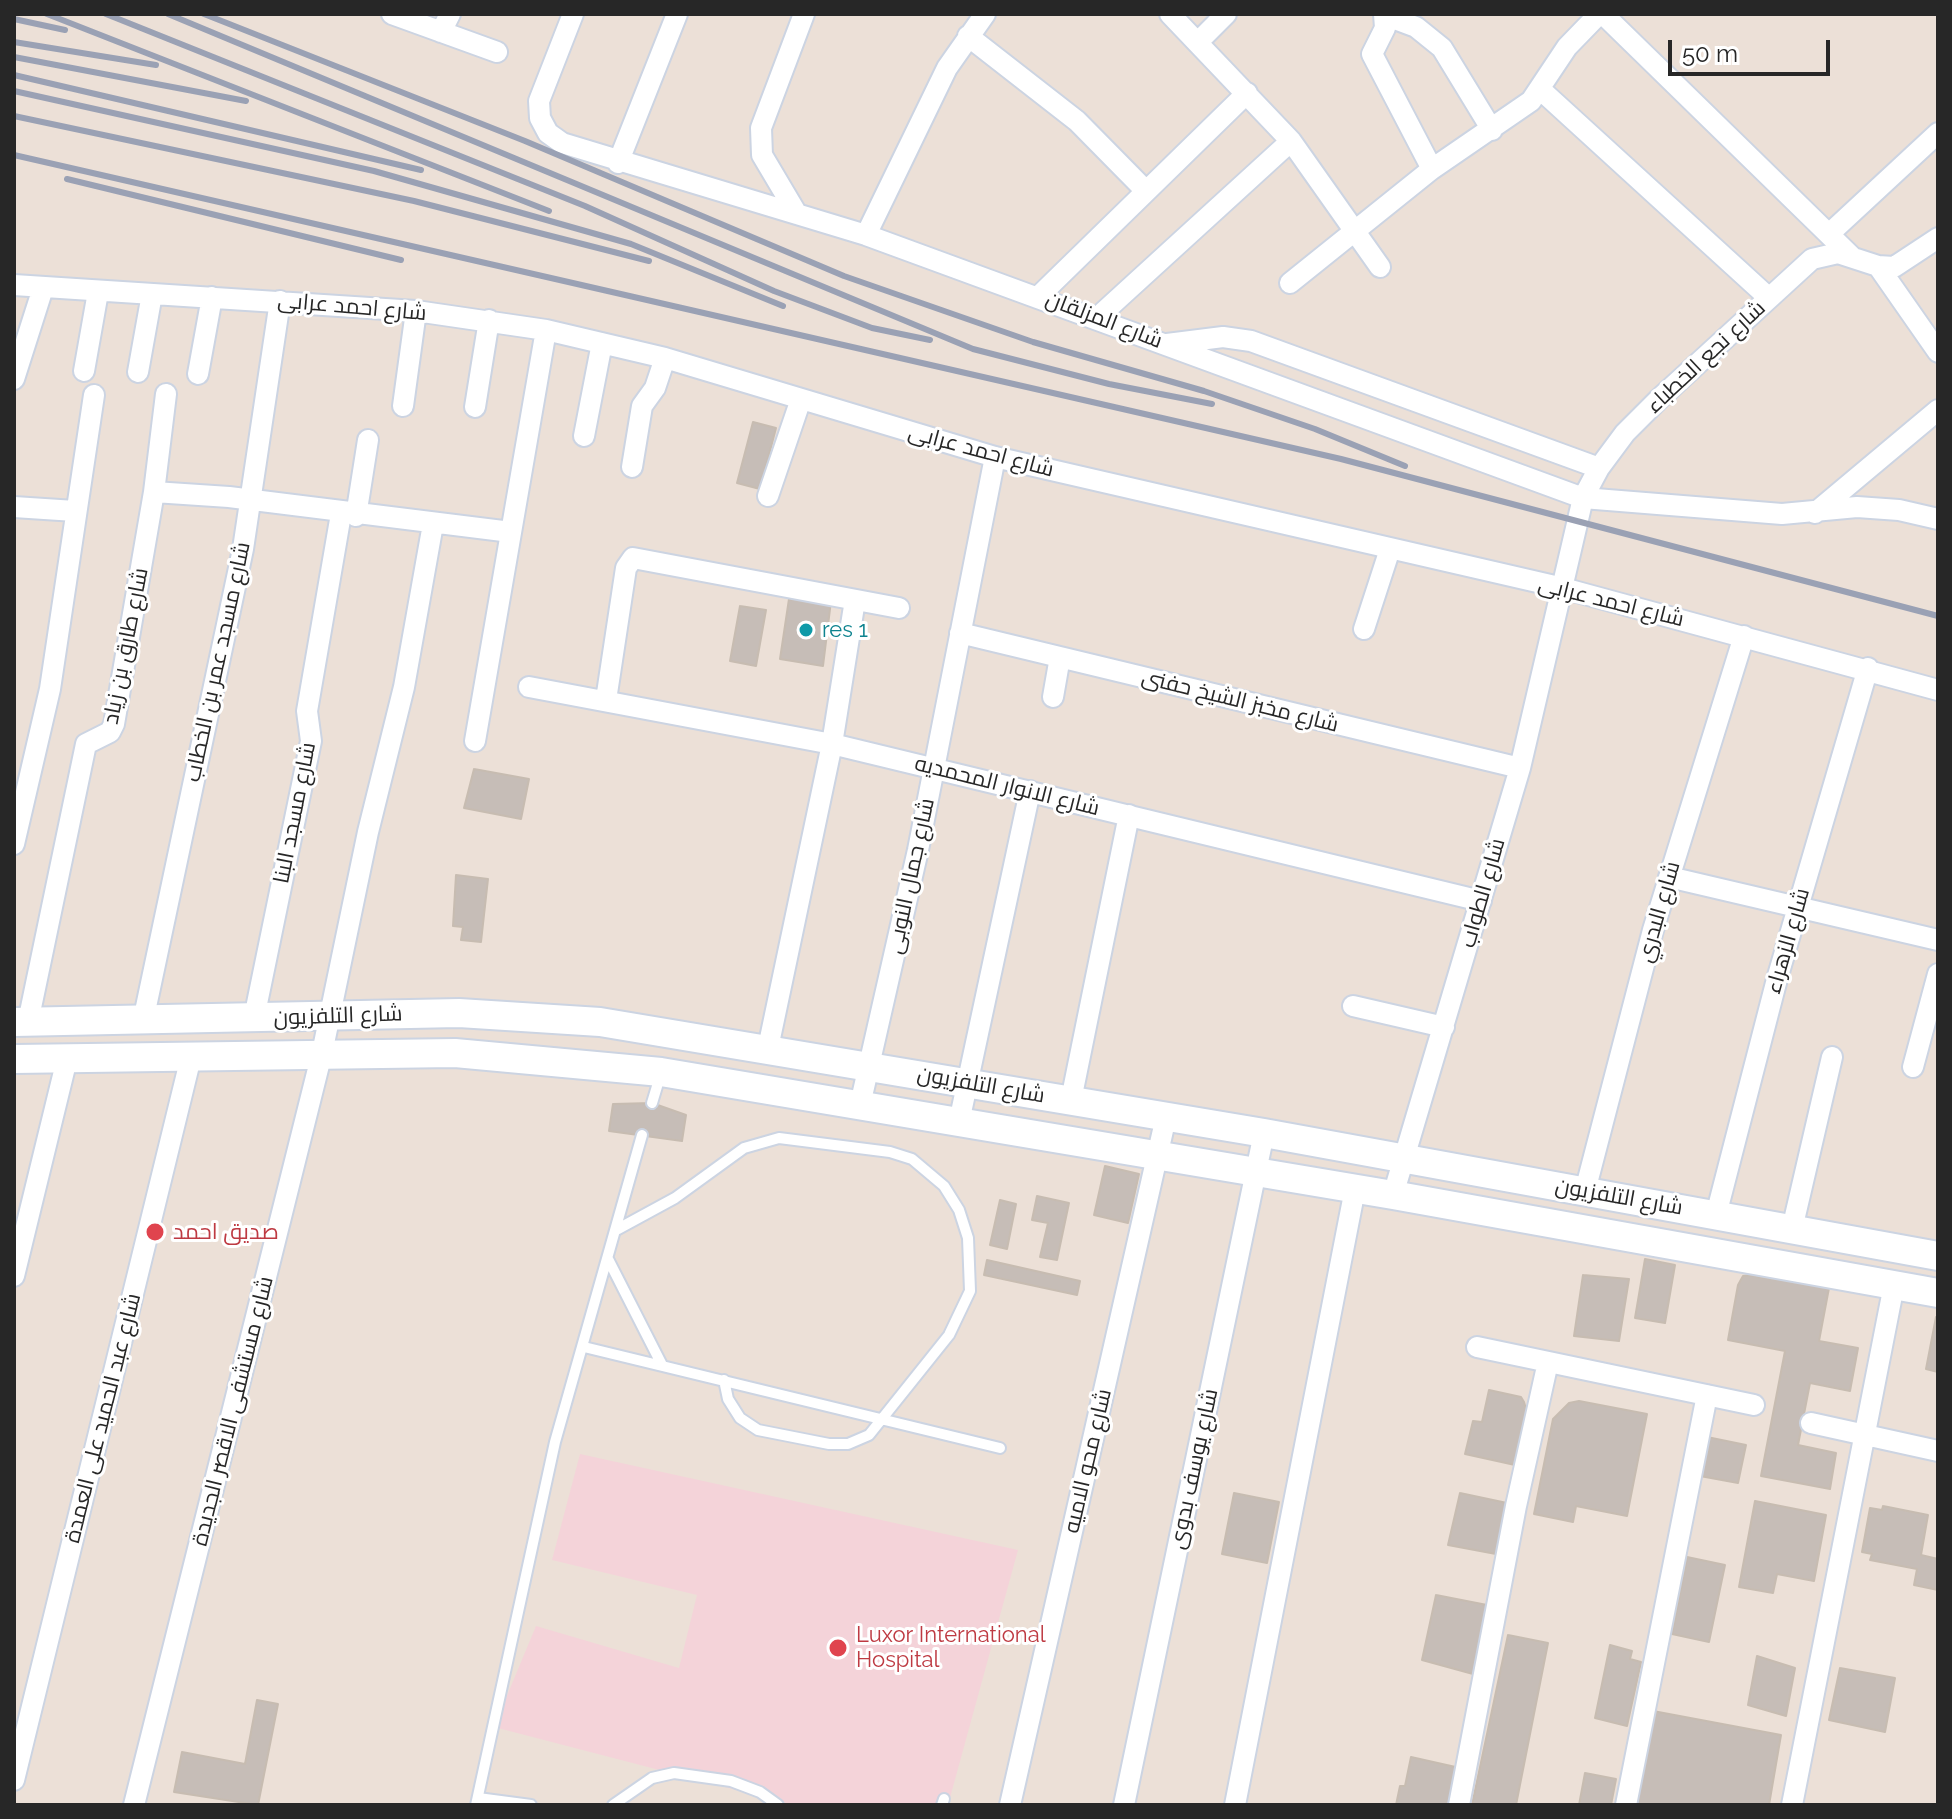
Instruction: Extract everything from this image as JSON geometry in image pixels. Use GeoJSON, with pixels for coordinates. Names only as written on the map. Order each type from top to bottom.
{"type":"FeatureCollection","features":[{"type":"Feature","properties":{"kind":"main road","name":"شارع التلفزيون"},"geometry":{"type":"LineString","coordinates":[[21,1022],[459,1013],[529,1015],[670,1031],[1405,1158],[1938,1256]]}},
{"type":"Feature","properties":{"kind":"main road"},"geometry":{"type":"LineString","coordinates":[[280,1055],[286,1018]]}},
{"type":"Feature","properties":{"kind":"main road"},"geometry":{"type":"LineString","coordinates":[[661,1072],[670,1031]]}},
{"type":"Feature","properties":{"kind":"main road","name":"شارع التلفزيون"},"geometry":{"type":"LineString","coordinates":[[14,1059],[322,1053],[510,1056],[661,1072],[1393,1195],[1938,1293]]}},
{"type":"Feature","properties":{"kind":"street"},"geometry":{"type":"LineString","coordinates":[[392,14],[446,23],[497,52]]}},
{"type":"Feature","properties":{"kind":"street","name":"شارع المزلقان"},"geometry":{"type":"LineString","coordinates":[[573,14],[542,93],[540,118],[548,133],[562,143],[618,163],[866,235],[1583,498],[1782,514],[1871,508],[1899,510],[1938,519]]}},
{"type":"Feature","properties":{"kind":"street"},"geometry":{"type":"LineString","coordinates":[[618,163],[677,14]]}},
{"type":"Feature","properties":{"kind":"street"},"geometry":{"type":"LineString","coordinates":[[797,214],[774,181],[762,155],[761,128],[804,14]]}},
{"type":"Feature","properties":{"kind":"street"},"geometry":{"type":"LineString","coordinates":[[866,235],[929,102],[968,36],[985,14]]}},
{"type":"Feature","properties":{"kind":"street"},"geometry":{"type":"LineString","coordinates":[[1170,14],[1291,141],[1380,267]]}},
{"type":"Feature","properties":{"kind":"street"},"geometry":{"type":"LineString","coordinates":[[1198,42],[1226,14]]}},
{"type":"Feature","properties":{"kind":"street"},"geometry":{"type":"LineString","coordinates":[[1432,169],[1372,54],[1385,28],[1384,14],[1416,27],[1442,48],[1492,130]]}},
{"type":"Feature","properties":{"kind":"street"},"geometry":{"type":"LineString","coordinates":[[1290,283],[1432,169],[1520,111],[1541,90],[1552,68],[1601,14],[1851,256]]}},
{"type":"Feature","properties":{"kind":"street"},"geometry":{"type":"LineString","coordinates":[[968,36],[1089,132],[1146,191]]}},
{"type":"Feature","properties":{"kind":"street"},"geometry":{"type":"LineString","coordinates":[[1541,90],[1769,298]]}},
{"type":"Feature","properties":{"kind":"street"},"geometry":{"type":"LineString","coordinates":[[1039,296],[1247,93]]}},
{"type":"Feature","properties":{"kind":"street"},"geometry":{"type":"LineString","coordinates":[[1829,234],[1938,133]]}},
{"type":"Feature","properties":{"kind":"street"},"geometry":{"type":"LineString","coordinates":[[1097,318],[1291,141]]}},
{"type":"Feature","properties":{"kind":"street"},"geometry":{"type":"LineString","coordinates":[[1878,266],[1894,267],[1907,261],[1938,238]]}},
{"type":"Feature","properties":{"kind":"street","name":"شارع نجع الخطباء"},"geometry":{"type":"LineString","coordinates":[[1559,587],[1583,498],[1599,468],[1625,433],[1812,259],[1838,253],[1878,266]]}},
{"type":"Feature","properties":{"kind":"street"},"geometry":{"type":"LineString","coordinates":[[1878,266],[1938,352]]}},
{"type":"Feature","properties":{"kind":"street","name":"شارع احمد عرابى"},"geometry":{"type":"LineString","coordinates":[[14,285],[416,311],[546,330],[665,358],[995,457],[1559,587],[1868,668],[1938,690]]}},
{"type":"Feature","properties":{"kind":"street"},"geometry":{"type":"LineString","coordinates":[[14,379],[43,288]]}},
{"type":"Feature","properties":{"kind":"street"},"geometry":{"type":"LineString","coordinates":[[84,371],[98,292]]}},
{"type":"Feature","properties":{"kind":"street"},"geometry":{"type":"LineString","coordinates":[[138,372],[152,294]]}},
{"type":"Feature","properties":{"kind":"street"},"geometry":{"type":"LineString","coordinates":[[198,374],[212,297]]}},
{"type":"Feature","properties":{"kind":"street","name":"شارع مسجد عمر بن الخطاب"},"geometry":{"type":"LineString","coordinates":[[143,1021],[250,500],[280,301]]}},
{"type":"Feature","properties":{"kind":"street"},"geometry":{"type":"LineString","coordinates":[[403,406],[416,311]]}},
{"type":"Feature","properties":{"kind":"street"},"geometry":{"type":"LineString","coordinates":[[475,407],[489,320]]}},
{"type":"Feature","properties":{"kind":"street"},"geometry":{"type":"LineString","coordinates":[[475,741],[546,330]]}},
{"type":"Feature","properties":{"kind":"street"},"geometry":{"type":"LineString","coordinates":[[1167,344],[1223,337],[1251,341],[1599,468]]}},
{"type":"Feature","properties":{"kind":"street"},"geometry":{"type":"LineString","coordinates":[[584,436],[602,343]]}},
{"type":"Feature","properties":{"kind":"street"},"geometry":{"type":"LineString","coordinates":[[632,467],[644,399],[655,388],[665,358]]}},
{"type":"Feature","properties":{"kind":"street","name":"شارع طارق بن زياد"},"geometry":{"type":"LineString","coordinates":[[21,1022],[86,744],[94,737],[110,732],[114,724],[154,492],[166,394]]}},
{"type":"Feature","properties":{"kind":"street"},"geometry":{"type":"LineString","coordinates":[[14,844],[50,689],[94,395]]}},
{"type":"Feature","properties":{"kind":"street"},"geometry":{"type":"LineString","coordinates":[[768,496],[801,399]]}},
{"type":"Feature","properties":{"kind":"street"},"geometry":{"type":"LineString","coordinates":[[1815,513],[1938,410]]}},
{"type":"Feature","properties":{"kind":"street","name":"شارع مسجد البنا"},"geometry":{"type":"LineString","coordinates":[[254,1018],[311,741],[307,711],[348,515],[368,440]]}},
{"type":"Feature","properties":{"kind":"street","name":"شارع جمال النوبى"},"geometry":{"type":"LineString","coordinates":[[860,1105],[934,768],[995,457]]}},
{"type":"Feature","properties":{"kind":"street"},"geometry":{"type":"LineString","coordinates":[[154,492],[250,500],[348,515],[511,532]]}},
{"type":"Feature","properties":{"kind":"street"},"geometry":{"type":"LineString","coordinates":[[14,507],[75,511]]}},
{"type":"Feature","properties":{"kind":"street","name":"شارع مستشفى الاقصر الجديدة"},"geometry":{"type":"LineString","coordinates":[[134,1805],[322,1053],[401,701],[433,524]]}},
{"type":"Feature","properties":{"kind":"street"},"geometry":{"type":"LineString","coordinates":[[1364,629],[1390,549]]}},
{"type":"Feature","properties":{"kind":"street"},"geometry":{"type":"LineString","coordinates":[[606,700],[626,568],[633,558],[899,608]]}},
{"type":"Feature","properties":{"kind":"street","name":"شارع الطواب"},"geometry":{"type":"LineString","coordinates":[[1393,1195],[1520,768],[1559,587]]}},
{"type":"Feature","properties":{"kind":"street"},"geometry":{"type":"LineString","coordinates":[[768,1048],[832,744],[855,600]]}},
{"type":"Feature","properties":{"kind":"street","name":"شارع مخبز الشيخ حفنى"},"geometry":{"type":"LineString","coordinates":[[960,633],[1520,768]]}},
{"type":"Feature","properties":{"kind":"street","name":"شارع البدري"},"geometry":{"type":"LineString","coordinates":[[1585,1191],[1669,877],[1744,636]]}},
{"type":"Feature","properties":{"kind":"street"},"geometry":{"type":"LineString","coordinates":[[1053,697],[1060,657]]}},
{"type":"Feature","properties":{"kind":"street","name":"شارع الزهراء"},"geometry":{"type":"LineString","coordinates":[[1716,1215],[1798,907],[1868,668]]}},
{"type":"Feature","properties":{"kind":"street","name":"شارع الانوار المحمديه"},"geometry":{"type":"LineString","coordinates":[[529,687],[832,744],[1481,901]]}},
{"type":"Feature","properties":{"kind":"street"},"geometry":{"type":"LineString","coordinates":[[959,1122],[1030,791]]}},
{"type":"Feature","properties":{"kind":"street"},"geometry":{"type":"LineString","coordinates":[[1071,1100],[1129,815]]}},
{"type":"Feature","properties":{"kind":"street"},"geometry":{"type":"LineString","coordinates":[[1669,877],[1938,940]]}},
{"type":"Feature","properties":{"kind":"street"},"geometry":{"type":"LineString","coordinates":[[1913,1067],[1938,974]]}},
{"type":"Feature","properties":{"kind":"street"},"geometry":{"type":"LineString","coordinates":[[1353,1006],[1444,1027]]}},
{"type":"Feature","properties":{"kind":"street","name":"شارع عبد الحميد على العمدة"},"geometry":{"type":"LineString","coordinates":[[14,1780],[191,1057]]}},
{"type":"Feature","properties":{"kind":"street"},"geometry":{"type":"LineString","coordinates":[[1792,1229],[1832,1057]]}},
{"type":"Feature","properties":{"kind":"street"},"geometry":{"type":"LineString","coordinates":[[14,1276],[67,1059]]}},
{"type":"Feature","properties":{"kind":"street","name":"شارع محو الاميه"},"geometry":{"type":"LineString","coordinates":[[1010,1805],[1166,1117]]}},
{"type":"Feature","properties":{"kind":"street","name":"شارع يوسف بدوى"},"geometry":{"type":"LineString","coordinates":[[1124,1805],[1264,1133]]}},
{"type":"Feature","properties":{"kind":"street"},"geometry":{"type":"LineString","coordinates":[[1235,1805],[1355,1189]]}},
{"type":"Feature","properties":{"kind":"street"},"geometry":{"type":"LineString","coordinates":[[1792,1805],[1894,1285]]}},
{"type":"Feature","properties":{"kind":"street"},"geometry":{"type":"LineString","coordinates":[[1477,1347],[1754,1405]]}},
{"type":"Feature","properties":{"kind":"street"},"geometry":{"type":"LineString","coordinates":[[1459,1805],[1516,1506],[1548,1362]]}},
{"type":"Feature","properties":{"kind":"street"},"geometry":{"type":"LineString","coordinates":[[1626,1805],[1707,1395]]}},
{"type":"Feature","properties":{"kind":"street"},"geometry":{"type":"LineString","coordinates":[[1811,1423],[1938,1451]]}},
{"type":"Feature","properties":{"kind":"lane"},"geometry":{"type":"LineString","coordinates":[[652,1103],[661,1072]]}},
{"type":"Feature","properties":{"kind":"lane"},"geometry":{"type":"LineString","coordinates":[[531,1805],[477,1801],[555,1442],[618,1229],[642,1135]]}},
{"type":"Feature","properties":{"kind":"lane"},"geometry":{"type":"LineString","coordinates":[[618,1229],[675,1198],[744,1148],[779,1138],[890,1152],[912,1159],[944,1186],[959,1210],[968,1238],[970,1291],[949,1335],[869,1435],[848,1444],[758,1430],[740,1418],[728,1399],[724,1380]]}},
{"type":"Feature","properties":{"kind":"lane"},"geometry":{"type":"LineString","coordinates":[[608,1259],[662,1365]]}},
{"type":"Feature","properties":{"kind":"lane"},"geometry":{"type":"LineString","coordinates":[[584,1347],[1000,1448]]}},
{"type":"Feature","properties":{"kind":"lane"},"geometry":{"type":"LineString","coordinates":[[613,1805],[652,1778],[674,1773],[731,1781],[760,1792],[778,1805]]}},
{"type":"Feature","properties":{"kind":"shaded area","name":"Luxor International Hospital"},"geometry":{"type":"Polygon","coordinates":[[[580,1454],[1018,1550],[948,1805],[794,1805],[494,1727],[536,1626],[679,1668],[697,1595],[552,1560],[580,1454]]]}},
{"type":"Feature","properties":{"kind":"building"},"geometry":{"type":"Polygon","coordinates":[[[753,422],[776,428],[760,489],[737,483],[753,422]]]}},
{"type":"Feature","properties":{"kind":"building","name":"res 1"},"geometry":{"type":"Polygon","coordinates":[[[789,599],[831,601],[823,666],[780,659],[789,599]]]}},
{"type":"Feature","properties":{"kind":"building"},"geometry":{"type":"Polygon","coordinates":[[[740,606],[766,610],[756,666],[730,661],[740,606]]]}},
{"type":"Feature","properties":{"kind":"building"},"geometry":{"type":"Polygon","coordinates":[[[474,769],[529,779],[521,819],[464,808],[474,769]]]}},
{"type":"Feature","properties":{"kind":"building"},"geometry":{"type":"Polygon","coordinates":[[[456,875],[488,879],[481,942],[461,940],[463,927],[453,926],[456,875]]]}},
{"type":"Feature","properties":{"kind":"building"},"geometry":{"type":"Polygon","coordinates":[[[652,1103],[686,1115],[682,1141],[609,1131],[613,1104],[652,1103]]]}},
{"type":"Feature","properties":{"kind":"building"},"geometry":{"type":"Polygon","coordinates":[[[1105,1166],[1139,1174],[1128,1223],[1094,1215],[1105,1166]]]}},
{"type":"Feature","properties":{"kind":"building"},"geometry":{"type":"Polygon","coordinates":[[[1037,1196],[1069,1203],[1057,1260],[1040,1257],[1048,1223],[1032,1220],[1037,1196]]]}},
{"type":"Feature","properties":{"kind":"building"},"geometry":{"type":"Polygon","coordinates":[[[1000,1200],[1016,1204],[1007,1249],[990,1245],[1000,1200]]]}},
{"type":"Feature","properties":{"kind":"building"},"geometry":{"type":"Polygon","coordinates":[[[1645,1259],[1675,1265],[1665,1323],[1635,1318],[1645,1259]]]}},
{"type":"Feature","properties":{"kind":"building"},"geometry":{"type":"Polygon","coordinates":[[[987,1260],[1080,1281],[1077,1295],[984,1275],[987,1260]]]}},
{"type":"Feature","properties":{"kind":"building"},"geometry":{"type":"Polygon","coordinates":[[[1583,1275],[1629,1279],[1619,1341],[1574,1336],[1583,1275]]]}},
{"type":"Feature","properties":{"kind":"building"},"geometry":{"type":"Polygon","coordinates":[[[1743,1276],[1829,1288],[1819,1341],[1858,1348],[1850,1391],[1810,1383],[1798,1445],[1836,1453],[1830,1489],[1761,1476],[1785,1351],[1728,1340],[1738,1285],[1743,1276]]]}},
{"type":"Feature","properties":{"kind":"building"},"geometry":{"type":"Polygon","coordinates":[[[1938,1317],[1938,1372],[1926,1369],[1938,1317]]]}},
{"type":"Feature","properties":{"kind":"building"},"geometry":{"type":"Polygon","coordinates":[[[1489,1390],[1521,1397],[1524,1402],[1526,1409],[1515,1465],[1465,1454],[1473,1421],[1482,1422],[1489,1390]]]}},
{"type":"Feature","properties":{"kind":"building"},"geometry":{"type":"Polygon","coordinates":[[[1579,1401],[1647,1414],[1627,1516],[1576,1506],[1573,1522],[1534,1514],[1553,1419],[1569,1403],[1579,1401]]]}},
{"type":"Feature","properties":{"kind":"building"},"geometry":{"type":"Polygon","coordinates":[[[1707,1437],[1746,1445],[1738,1483],[1700,1476],[1707,1437]]]}},
{"type":"Feature","properties":{"kind":"building"},"geometry":{"type":"Polygon","coordinates":[[[1234,1493],[1279,1502],[1267,1563],[1222,1554],[1234,1493]]]}},
{"type":"Feature","properties":{"kind":"building"},"geometry":{"type":"Polygon","coordinates":[[[1460,1493],[1507,1503],[1496,1554],[1448,1545],[1460,1493]]]}},
{"type":"Feature","properties":{"kind":"building"},"geometry":{"type":"Polygon","coordinates":[[[1755,1501],[1826,1515],[1814,1581],[1777,1574],[1773,1593],[1739,1587],[1755,1501]]]}},
{"type":"Feature","properties":{"kind":"building"},"geometry":{"type":"Polygon","coordinates":[[[1883,1506],[1928,1515],[1921,1555],[1938,1559],[1938,1590],[1914,1585],[1917,1569],[1870,1560],[1872,1554],[1862,1552],[1870,1508],[1882,1510],[1883,1506]]]}},
{"type":"Feature","properties":{"kind":"building"},"geometry":{"type":"Polygon","coordinates":[[[1687,1557],[1725,1565],[1709,1642],[1672,1634],[1687,1557]]]}},
{"type":"Feature","properties":{"kind":"building"},"geometry":{"type":"Polygon","coordinates":[[[1436,1595],[1487,1605],[1473,1674],[1422,1660],[1436,1595]]]}},
{"type":"Feature","properties":{"kind":"building"},"geometry":{"type":"Polygon","coordinates":[[[1508,1635],[1548,1643],[1516,1805],[1472,1805],[1508,1635]]]}},
{"type":"Feature","properties":{"kind":"building"},"geometry":{"type":"Polygon","coordinates":[[[1610,1645],[1632,1651],[1630,1659],[1641,1662],[1627,1726],[1595,1718],[1610,1645]]]}},
{"type":"Feature","properties":{"kind":"building"},"geometry":{"type":"Polygon","coordinates":[[[1757,1656],[1795,1668],[1786,1716],[1748,1705],[1757,1656]]]}},
{"type":"Feature","properties":{"kind":"building"},"geometry":{"type":"Polygon","coordinates":[[[1840,1668],[1895,1678],[1885,1732],[1829,1720],[1840,1668]]]}},
{"type":"Feature","properties":{"kind":"building"},"geometry":{"type":"Polygon","coordinates":[[[257,1700],[278,1704],[258,1805],[174,1792],[182,1752],[245,1764],[257,1700]]]}},
{"type":"Feature","properties":{"kind":"building"},"geometry":{"type":"Polygon","coordinates":[[[1653,1711],[1781,1735],[1769,1805],[1634,1805],[1653,1711]]]}},
{"type":"Feature","properties":{"kind":"building"},"geometry":{"type":"Polygon","coordinates":[[[1411,1757],[1460,1768],[1451,1805],[1396,1805],[1400,1786],[1405,1786],[1411,1757]]]}},
{"type":"Feature","properties":{"kind":"building"},"geometry":{"type":"Polygon","coordinates":[[[1585,1773],[1616,1779],[1611,1805],[1579,1805],[1585,1773]]]}},
{"type":"Feature","properties":{"kind":"railway"},"geometry":{"type":"LineString","coordinates":[[47,14],[549,211]]}},
{"type":"Feature","properties":{"kind":"railway"},"geometry":{"type":"LineString","coordinates":[[106,14],[585,206],[774,291],[872,328],[930,340]]}},
{"type":"Feature","properties":{"kind":"railway"},"geometry":{"type":"LineString","coordinates":[[168,14],[973,349],[1109,384],[1212,404]]}},
{"type":"Feature","properties":{"kind":"railway"},"geometry":{"type":"LineString","coordinates":[[204,14],[525,141],[844,276],[1033,342],[1204,391],[1315,429],[1405,466]]}},
{"type":"Feature","properties":{"kind":"railway"},"geometry":{"type":"LineString","coordinates":[[14,19],[65,30]]}},
{"type":"Feature","properties":{"kind":"railway"},"geometry":{"type":"LineString","coordinates":[[14,42],[156,65]]}},
{"type":"Feature","properties":{"kind":"railway"},"geometry":{"type":"LineString","coordinates":[[14,57],[246,101]]}},
{"type":"Feature","properties":{"kind":"railway"},"geometry":{"type":"LineString","coordinates":[[14,75],[421,170]]}},
{"type":"Feature","properties":{"kind":"railway"},"geometry":{"type":"LineString","coordinates":[[14,91],[374,171],[631,244],[783,306]]}},
{"type":"Feature","properties":{"kind":"railway"},"geometry":{"type":"LineString","coordinates":[[14,116],[414,201],[649,261]]}},
{"type":"Feature","properties":{"kind":"railway"},"geometry":{"type":"LineString","coordinates":[[14,155],[1341,459],[1938,616]]}},
{"type":"Feature","properties":{"kind":"railway"},"geometry":{"type":"LineString","coordinates":[[67,179],[401,260]]}},
{"type":"Feature","properties":{"kind":"place","name":"res 1"},"geometry":{"type":"Point","coordinates":[806,630]}},
{"type":"Feature","properties":{"kind":"place","name":"صديق احمد"},"geometry":{"type":"Point","coordinates":[155,1232]}},
{"type":"Feature","properties":{"kind":"place","name":"Luxor International Hospital"},"geometry":{"type":"Point","coordinates":[838,1648]}}]}
